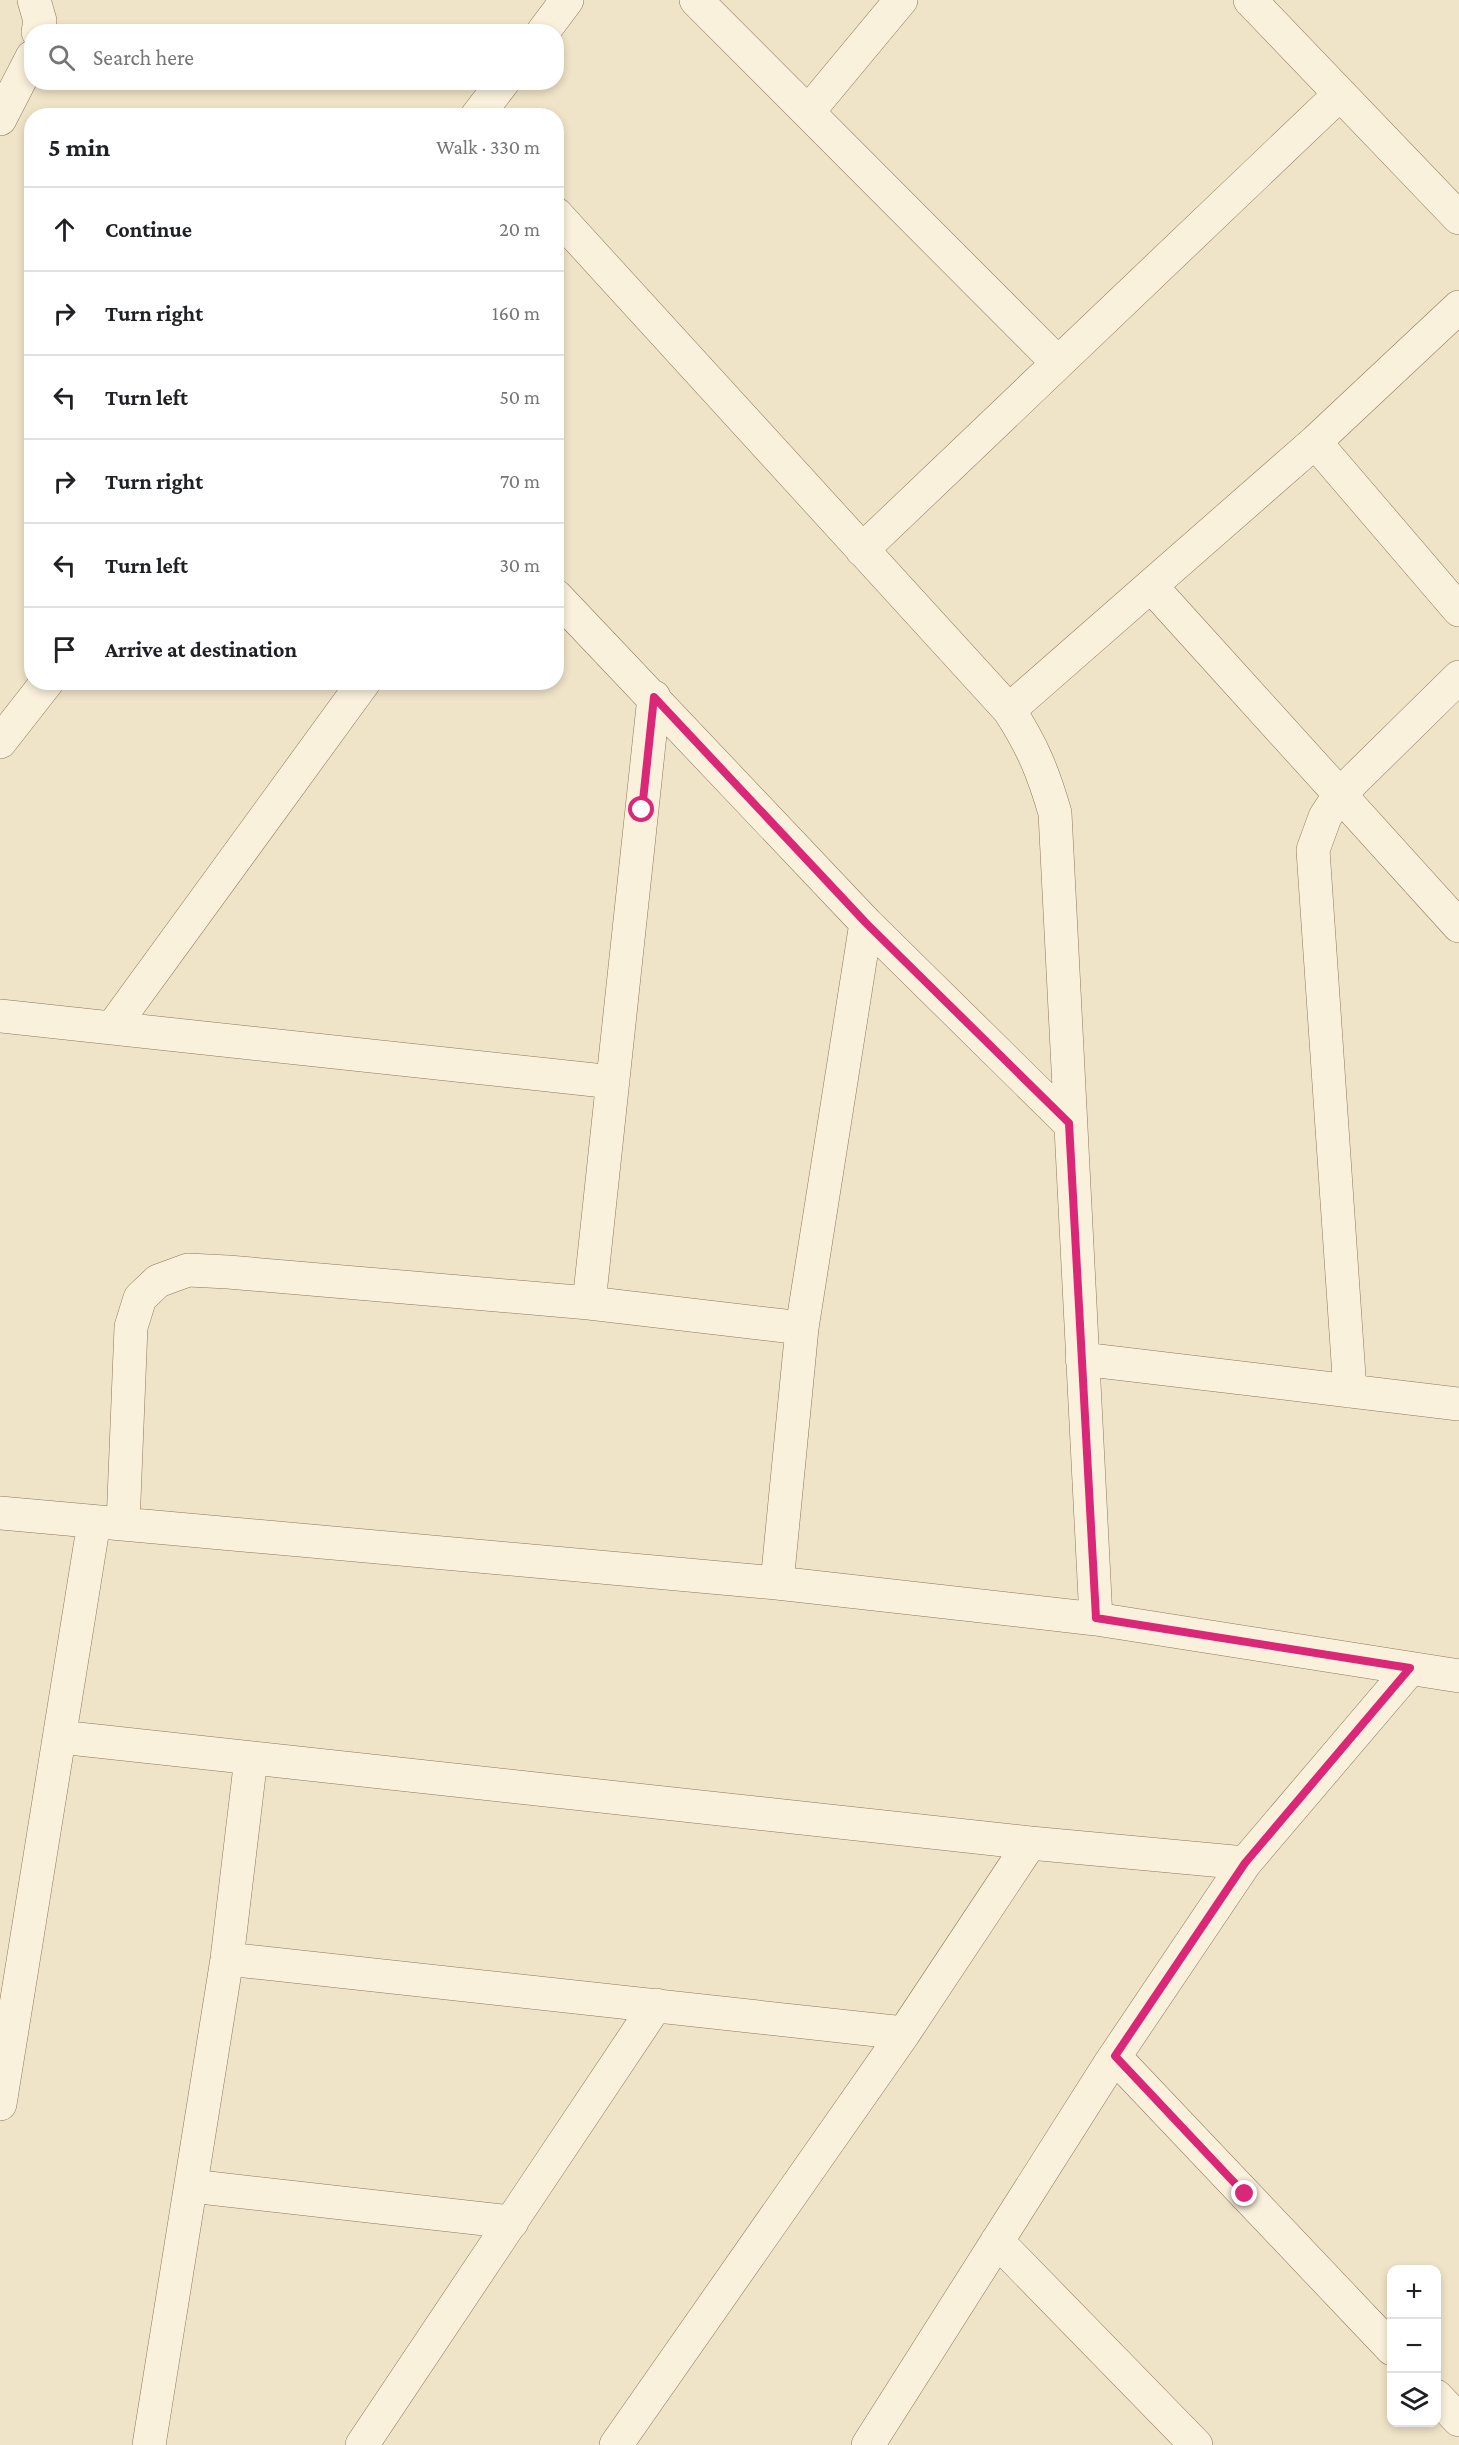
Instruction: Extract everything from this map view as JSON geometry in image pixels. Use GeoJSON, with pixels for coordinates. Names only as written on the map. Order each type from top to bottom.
{"type":"FeatureCollection","features":[{"type":"Feature","properties":{"kind":"street"},"geometry":{"type":"LineString","coordinates":[[34,0],[39,24]]}},
{"type":"Feature","properties":{"kind":"street"},"geometry":{"type":"LineString","coordinates":[[549,24],[567,0]]}},
{"type":"Feature","properties":{"kind":"street"},"geometry":{"type":"LineString","coordinates":[[696,0],[1058,363]]}},
{"type":"Feature","properties":{"kind":"street"},"geometry":{"type":"LineString","coordinates":[[808,112],[901,0]]}},
{"type":"Feature","properties":{"kind":"street"},"geometry":{"type":"LineString","coordinates":[[1250,0],[1459,218]]}},
{"type":"Feature","properties":{"kind":"street"},"geometry":{"type":"LineString","coordinates":[[0,119],[24,72]]}},
{"type":"Feature","properties":{"kind":"street"},"geometry":{"type":"LineString","coordinates":[[483,108],[497,90]]}},
{"type":"Feature","properties":{"kind":"street"},"geometry":{"type":"LineString","coordinates":[[862,550],[1340,94]]}},
{"type":"Feature","properties":{"kind":"street"},"geometry":{"type":"LineString","coordinates":[[564,223],[1009,710],[1042,769],[1055,813],[1096,1618]]}},
{"type":"Feature","properties":{"kind":"street"},"geometry":{"type":"LineString","coordinates":[[1009,710],[1316,442],[1459,308]]}},
{"type":"Feature","properties":{"kind":"street"},"geometry":{"type":"LineString","coordinates":[[1316,442],[1459,610]]}},
{"type":"Feature","properties":{"kind":"street"},"geometry":{"type":"LineString","coordinates":[[1151,586],[1459,926]]}},
{"type":"Feature","properties":{"kind":"street"},"geometry":{"type":"LineString","coordinates":[[564,604],[866,923],[1069,1123]]}},
{"type":"Feature","properties":{"kind":"street"},"geometry":{"type":"LineString","coordinates":[[1350,1390],[1313,850],[1324,817],[1340,794],[1459,678]]}},
{"type":"Feature","properties":{"kind":"street"},"geometry":{"type":"LineString","coordinates":[[0,742],[41,690]]}},
{"type":"Feature","properties":{"kind":"street"},"geometry":{"type":"LineString","coordinates":[[112,1028],[357,690]]}},
{"type":"Feature","properties":{"kind":"street"},"geometry":{"type":"LineString","coordinates":[[589,1304],[654,697]]}},
{"type":"Feature","properties":{"kind":"street"},"geometry":{"type":"LineString","coordinates":[[777,1583],[802,1328],[866,923]]}},
{"type":"Feature","properties":{"kind":"street"},"geometry":{"type":"LineString","coordinates":[[0,1016],[613,1082]]}},
{"type":"Feature","properties":{"kind":"street"},"geometry":{"type":"LineString","coordinates":[[0,2104],[60,1737],[109,1523],[131,1327],[140,1298],[158,1281],[188,1270],[589,1304],[802,1328]]}},
{"type":"Feature","properties":{"kind":"street"},"geometry":{"type":"LineString","coordinates":[[1082,1359],[1459,1404]]}},
{"type":"Feature","properties":{"kind":"street"},"geometry":{"type":"LineString","coordinates":[[0,1513],[777,1583],[1096,1618],[1459,1676]]}},
{"type":"Feature","properties":{"kind":"street"},"geometry":{"type":"LineString","coordinates":[[868,2445],[1115,2056],[1245,1863],[1410,1668]]}},
{"type":"Feature","properties":{"kind":"street"},"geometry":{"type":"LineString","coordinates":[[60,1737],[1030,1843],[1245,1863]]}},
{"type":"Feature","properties":{"kind":"street"},"geometry":{"type":"LineString","coordinates":[[149,2445],[227,1959],[251,1758]]}},
{"type":"Feature","properties":{"kind":"street"},"geometry":{"type":"LineString","coordinates":[[616,2445],[904,2032],[1030,1843]]}},
{"type":"Feature","properties":{"kind":"street"},"geometry":{"type":"LineString","coordinates":[[227,1959],[904,2032]]}},
{"type":"Feature","properties":{"kind":"street"},"geometry":{"type":"LineString","coordinates":[[362,2445],[656,2006]]}},
{"type":"Feature","properties":{"kind":"street"},"geometry":{"type":"LineString","coordinates":[[1115,2056],[1387,2344]]}},
{"type":"Feature","properties":{"kind":"street"},"geometry":{"type":"LineString","coordinates":[[191,2186],[512,2222]]}},
{"type":"Feature","properties":{"kind":"street"},"geometry":{"type":"LineString","coordinates":[[997,2241],[1188,2442]]}},
{"type":"Feature","properties":{"kind":"street"},"geometry":{"type":"LineString","coordinates":[[1441,2400],[1459,2420]]}},
{"type":"Feature","properties":{"kind":"route"},"geometry":{"type":"LineString","coordinates":[[642,810],[654,697],[866,923],[1069,1123],[1096,1618],[1410,1668],[1245,1863],[1115,2056],[1245,2194]]}}]}
